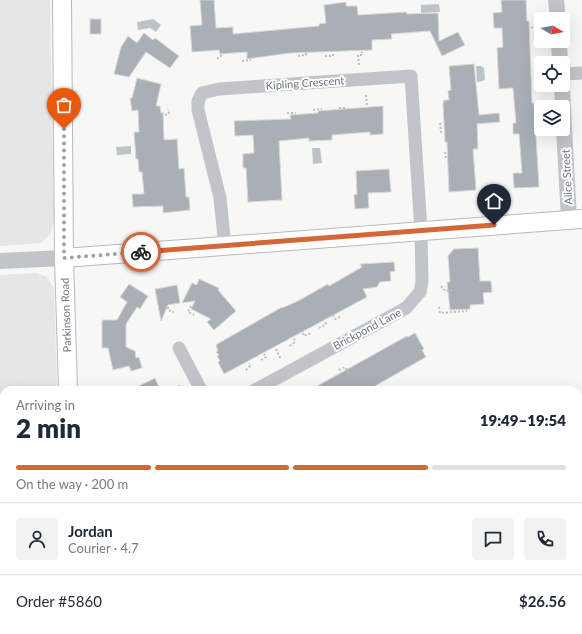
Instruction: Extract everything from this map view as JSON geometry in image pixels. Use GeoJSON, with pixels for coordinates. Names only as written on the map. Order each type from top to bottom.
{"type":"FeatureCollection","features":[{"type":"Feature","properties":{"kind":"main road","name":"Parkinson Road"},"geometry":{"type":"LineString","coordinates":[[62,0],[64,258],[68,386]]}},
{"type":"Feature","properties":{"kind":"main road"},"geometry":{"type":"LineString","coordinates":[[64,258],[576,220]]}},
{"type":"Feature","properties":{"kind":"street"},"geometry":{"type":"LineString","coordinates":[[556,0],[557,12]]}},
{"type":"Feature","properties":{"kind":"street"},"geometry":{"type":"LineString","coordinates":[[570,73],[582,72]]}},
{"type":"Feature","properties":{"kind":"street","name":"Kipling Crescent"},"geometry":{"type":"LineString","coordinates":[[225,246],[220,198],[198,110],[198,101],[202,93],[220,89],[411,76],[421,231]]}},
{"type":"Feature","properties":{"kind":"street","name":"Alice Street"},"geometry":{"type":"LineString","coordinates":[[566,136],[576,220]]}},
{"type":"Feature","properties":{"kind":"street","name":"Brickpond Lane"},"geometry":{"type":"LineString","coordinates":[[262,386],[408,307],[420,292],[422,282],[421,231]]}},
{"type":"Feature","properties":{"kind":"street"},"geometry":{"type":"LineString","coordinates":[[0,261],[64,258]]}},
{"type":"Feature","properties":{"kind":"street"},"geometry":{"type":"LineString","coordinates":[[179,348],[199,386]]}},
{"type":"Feature","properties":{"kind":"path"},"geometry":{"type":"LineString","coordinates":[[359,65],[358,55],[362,55],[362,52]]}},
{"type":"Feature","properties":{"kind":"path"},"geometry":{"type":"LineString","coordinates":[[298,56],[306,55],[306,53]]}},
{"type":"Feature","properties":{"kind":"path"},"geometry":{"type":"LineString","coordinates":[[325,56],[333,56],[333,54]]}},
{"type":"Feature","properties":{"kind":"path"},"geometry":{"type":"LineString","coordinates":[[217,59],[222,55]]}},
{"type":"Feature","properties":{"kind":"path"},"geometry":{"type":"LineString","coordinates":[[242,61],[251,60]]}},
{"type":"Feature","properties":{"kind":"path"},"geometry":{"type":"LineString","coordinates":[[366,95],[367,106]]}},
{"type":"Feature","properties":{"kind":"path"},"geometry":{"type":"LineString","coordinates":[[339,108],[345,108]]}},
{"type":"Feature","properties":{"kind":"path"},"geometry":{"type":"LineString","coordinates":[[165,115],[169,114],[168,109]]}},
{"type":"Feature","properties":{"kind":"path"},"geometry":{"type":"LineString","coordinates":[[313,110],[322,109]]}},
{"type":"Feature","properties":{"kind":"path"},"geometry":{"type":"LineString","coordinates":[[287,113],[296,113]]}},
{"type":"Feature","properties":{"kind":"path"},"geometry":{"type":"LineString","coordinates":[[440,124],[441,132],[443,132]]}},
{"type":"Feature","properties":{"kind":"path"},"geometry":{"type":"LineString","coordinates":[[445,152],[446,159]]}},
{"type":"Feature","properties":{"kind":"path"},"geometry":{"type":"LineString","coordinates":[[441,286],[445,290],[453,290]]}},
{"type":"Feature","properties":{"kind":"path"},"geometry":{"type":"LineString","coordinates":[[190,306],[188,312],[194,315]]}},
{"type":"Feature","properties":{"kind":"path"},"geometry":{"type":"LineString","coordinates":[[168,307],[168,310],[174,312]]}},
{"type":"Feature","properties":{"kind":"path"},"geometry":{"type":"LineString","coordinates":[[439,307],[440,313],[467,311]]}},
{"type":"Feature","properties":{"kind":"path"},"geometry":{"type":"LineString","coordinates":[[333,315],[335,319],[342,316]]}},
{"type":"Feature","properties":{"kind":"path"},"geometry":{"type":"LineString","coordinates":[[319,328],[326,324],[325,321]]}},
{"type":"Feature","properties":{"kind":"path"},"geometry":{"type":"LineString","coordinates":[[303,333],[304,336],[311,333]]}},
{"type":"Feature","properties":{"kind":"path"},"geometry":{"type":"LineString","coordinates":[[290,346],[295,342],[294,338]]}},
{"type":"Feature","properties":{"kind":"path"},"geometry":{"type":"LineString","coordinates":[[276,348],[281,360]]}},
{"type":"Feature","properties":{"kind":"path"},"geometry":{"type":"LineString","coordinates":[[261,360],[266,357],[264,354]]}},
{"type":"Feature","properties":{"kind":"path"},"geometry":{"type":"LineString","coordinates":[[246,370],[250,366],[249,363]]}},
{"type":"Feature","properties":{"kind":"path"},"geometry":{"type":"LineString","coordinates":[[339,370],[345,367],[349,374]]}},
{"type":"Feature","properties":{"kind":"shaded area"},"geometry":{"type":"Polygon","coordinates":[[[0,0],[50,0],[54,221],[51,234],[41,243],[0,246],[0,0]]]}},
{"type":"Feature","properties":{"kind":"shaded area"},"geometry":{"type":"Polygon","coordinates":[[[439,4],[440,12],[421,13],[421,5],[439,4]]]}},
{"type":"Feature","properties":{"kind":"shaded area"},"geometry":{"type":"Polygon","coordinates":[[[153,19],[161,25],[156,32],[150,28],[138,30],[137,22],[153,19]]]}},
{"type":"Feature","properties":{"kind":"shaded area"},"geometry":{"type":"Polygon","coordinates":[[[476,66],[481,66],[484,68],[485,79],[483,81],[477,82],[476,66]]]}},
{"type":"Feature","properties":{"kind":"shaded area"},"geometry":{"type":"Polygon","coordinates":[[[131,146],[131,154],[117,155],[116,147],[131,146]]]}},
{"type":"Feature","properties":{"kind":"shaded area"},"geometry":{"type":"Polygon","coordinates":[[[312,148],[320,148],[322,163],[313,164],[312,148]]]}},
{"type":"Feature","properties":{"kind":"shaded area"},"geometry":{"type":"Polygon","coordinates":[[[36,273],[46,276],[54,288],[57,386],[0,386],[0,275],[36,273]]]}},
{"type":"Feature","properties":{"kind":"building"},"geometry":{"type":"Polygon","coordinates":[[[200,0],[214,0],[216,28],[233,27],[233,34],[319,26],[319,24],[326,23],[324,5],[346,2],[346,6],[357,6],[358,15],[406,12],[407,14],[438,13],[439,41],[458,32],[465,45],[442,56],[430,31],[391,34],[392,39],[372,40],[372,50],[290,53],[247,59],[247,52],[220,54],[219,50],[192,52],[190,26],[202,25],[200,0]]]}},
{"type":"Feature","properties":{"kind":"building"},"geometry":{"type":"Polygon","coordinates":[[[501,0],[526,0],[527,21],[529,21],[532,103],[534,103],[534,136],[536,136],[539,187],[514,188],[513,173],[522,173],[519,134],[513,134],[513,123],[516,123],[513,88],[499,89],[497,48],[503,47],[502,28],[494,28],[493,13],[502,12],[501,0]]]}},
{"type":"Feature","properties":{"kind":"building"},"geometry":{"type":"Polygon","coordinates":[[[90,19],[101,19],[101,34],[90,34],[90,19]]]}},
{"type":"Feature","properties":{"kind":"building"},"geometry":{"type":"Polygon","coordinates":[[[144,33],[153,40],[155,38],[179,56],[170,68],[146,52],[129,77],[114,74],[121,47],[128,36],[137,43],[144,33]]]}},
{"type":"Feature","properties":{"kind":"building"},"geometry":{"type":"Polygon","coordinates":[[[474,64],[479,115],[499,113],[500,122],[477,124],[478,149],[473,149],[476,190],[449,192],[447,142],[445,142],[443,104],[444,100],[449,100],[448,91],[451,90],[449,66],[474,64]]]}},
{"type":"Feature","properties":{"kind":"building"},"geometry":{"type":"Polygon","coordinates":[[[137,78],[161,84],[156,106],[160,106],[161,113],[163,112],[164,140],[177,139],[179,169],[184,168],[186,197],[189,197],[190,210],[163,213],[163,206],[133,207],[132,194],[144,194],[142,172],[139,172],[138,159],[136,159],[134,132],[139,132],[138,110],[132,111],[130,98],[132,98],[137,78]]]}},
{"type":"Feature","properties":{"kind":"building"},"geometry":{"type":"Polygon","coordinates":[[[383,106],[383,134],[370,135],[370,132],[332,135],[332,140],[309,141],[309,138],[279,141],[282,200],[248,202],[246,168],[243,168],[243,154],[254,153],[253,135],[235,136],[234,121],[291,119],[290,115],[318,113],[318,111],[383,106]]]}},
{"type":"Feature","properties":{"kind":"building"},"geometry":{"type":"Polygon","coordinates":[[[389,169],[391,192],[368,193],[369,208],[355,209],[354,195],[357,194],[356,171],[389,169]]]}},
{"type":"Feature","properties":{"kind":"building"},"geometry":{"type":"Polygon","coordinates":[[[478,248],[480,281],[491,281],[492,292],[483,293],[484,304],[470,305],[470,309],[450,310],[447,282],[450,282],[448,256],[454,249],[478,248]]]}},
{"type":"Feature","properties":{"kind":"building"},"geometry":{"type":"Polygon","coordinates":[[[394,262],[395,271],[390,272],[391,281],[380,282],[377,287],[363,289],[367,297],[224,374],[218,362],[220,361],[217,356],[219,355],[216,352],[218,351],[216,345],[219,343],[282,307],[298,301],[328,284],[329,286],[362,267],[360,264],[394,262]]]}},
{"type":"Feature","properties":{"kind":"building"},"geometry":{"type":"Polygon","coordinates":[[[199,279],[219,288],[218,290],[236,311],[214,330],[207,322],[211,319],[191,309],[195,301],[182,303],[192,283],[197,285],[199,279]]]}},
{"type":"Feature","properties":{"kind":"building"},"geometry":{"type":"Polygon","coordinates":[[[129,284],[148,296],[140,309],[137,307],[126,324],[126,347],[135,351],[136,358],[139,357],[142,368],[131,371],[129,366],[113,370],[108,348],[102,348],[102,320],[117,320],[127,302],[120,297],[129,284]]]}},
{"type":"Feature","properties":{"kind":"building"},"geometry":{"type":"Polygon","coordinates":[[[177,285],[180,303],[168,305],[161,321],[155,289],[177,285]]]}},
{"type":"Feature","properties":{"kind":"building"},"geometry":{"type":"Polygon","coordinates":[[[415,333],[424,349],[422,350],[426,357],[375,386],[317,386],[407,336],[408,337],[415,333]]]}},
{"type":"Feature","properties":{"kind":"building"},"geometry":{"type":"Polygon","coordinates":[[[155,378],[158,386],[139,386],[155,378]]]}},
{"type":"Feature","properties":{"kind":"way so far"},"geometry":{"type":"LineString","coordinates":[[64,129],[64,258],[141,252]]}},
{"type":"Feature","properties":{"kind":"route"},"geometry":{"type":"LineString","coordinates":[[141,252],[494,225]]}}]}
